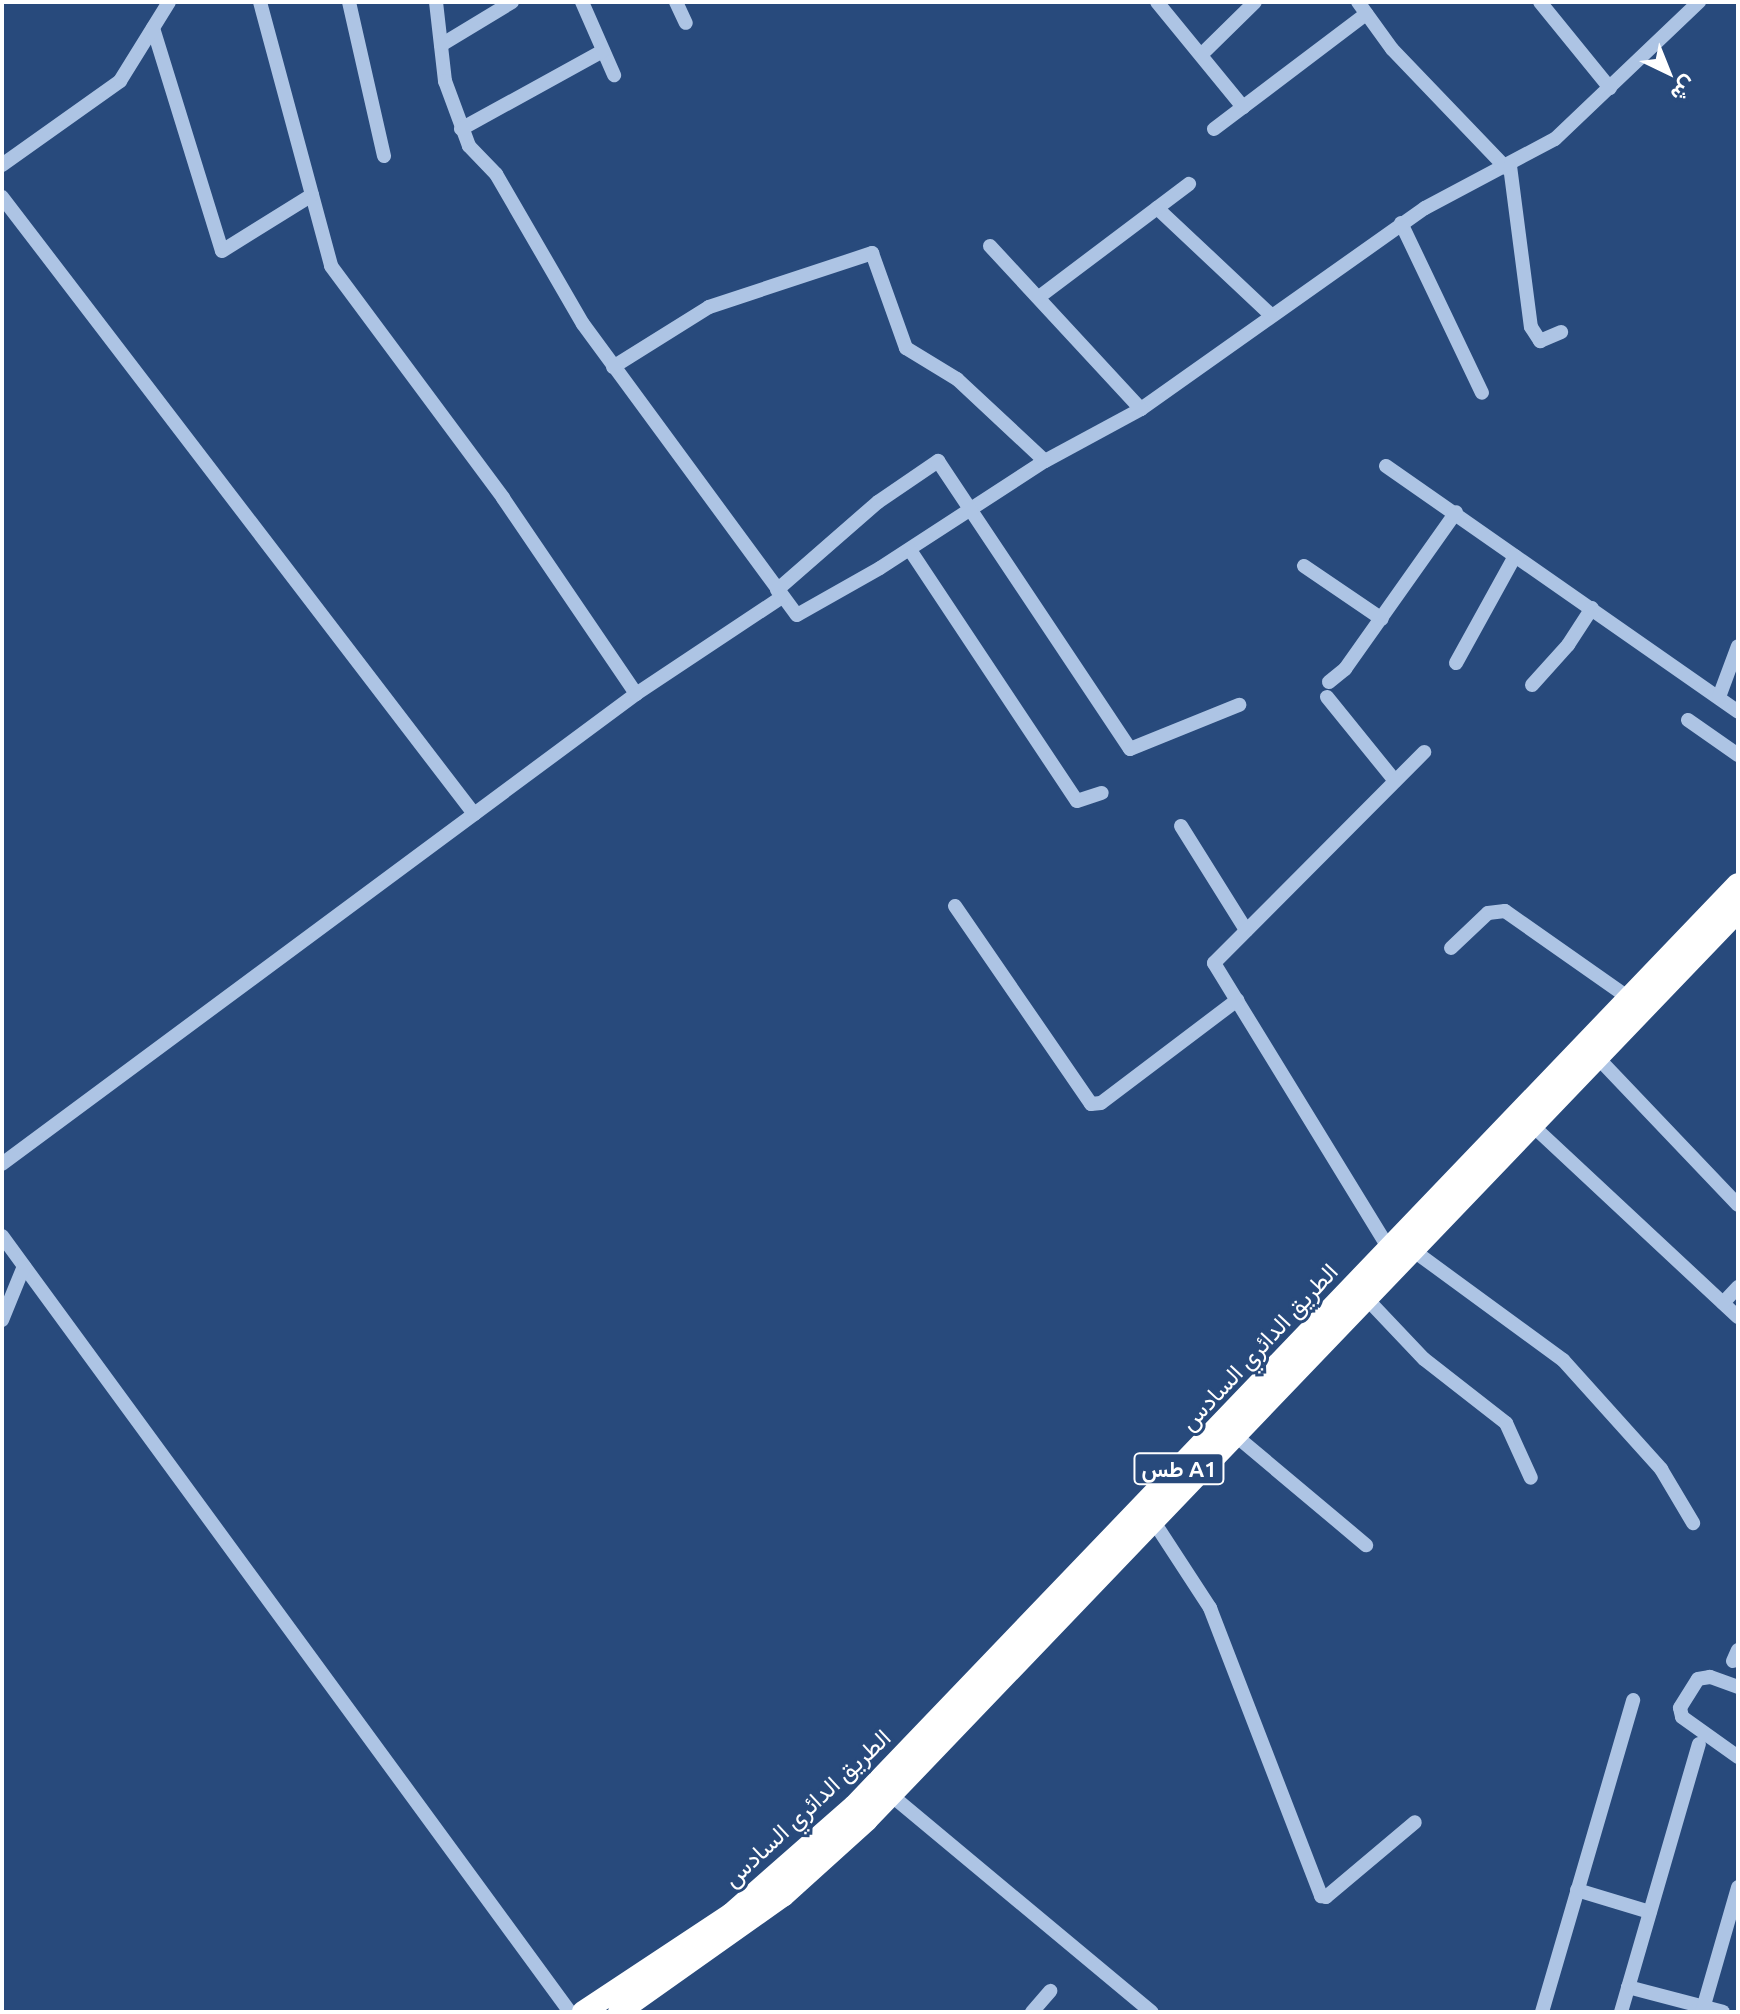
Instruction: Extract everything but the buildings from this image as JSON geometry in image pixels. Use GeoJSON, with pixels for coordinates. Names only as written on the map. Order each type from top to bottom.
{"type":"FeatureCollection","features":[{"type":"Feature","properties":{"kind":"highway","name":"الطريق الدائري السادس"},"geometry":{"type":"LineString","coordinates":[[861,1813],[891,1795],[1367,1299],[1629,998],[1738,884]]}},
{"type":"Feature","properties":{"kind":"highway","name":"الطريق الدائري السادس"},"geometry":{"type":"LineString","coordinates":[[619,2012],[861,1813],[1388,1247],[1419,1236],[1533,1126],[1738,911]]}},
{"type":"Feature","properties":{"kind":"highway","name":"الطريق الدائري السادس"},"geometry":{"type":"LineString","coordinates":[[583,2012],[715,1936]]}},
{"type":"Feature","properties":{"kind":"street"},"geometry":{"type":"LineString","coordinates":[[2,165],[113,88],[169,2]]}},
{"type":"Feature","properties":{"kind":"street"},"geometry":{"type":"LineString","coordinates":[[260,2],[331,266],[503,498],[636,694]]}},
{"type":"Feature","properties":{"kind":"street"},"geometry":{"type":"LineString","coordinates":[[349,2],[384,156]]}},
{"type":"Feature","properties":{"kind":"street"},"geometry":{"type":"LineString","coordinates":[[436,2],[441,45],[461,129],[469,146],[496,174],[613,367],[716,500],[779,594],[800,615],[910,550],[1045,461],[1141,409],[1401,223],[1555,139],[1699,2]]}},
{"type":"Feature","properties":{"kind":"street"},"geometry":{"type":"LineString","coordinates":[[582,2],[614,75]]}},
{"type":"Feature","properties":{"kind":"street"},"geometry":{"type":"LineString","coordinates":[[676,2],[686,23]]}},
{"type":"Feature","properties":{"kind":"street"},"geometry":{"type":"LineString","coordinates":[[1157,2],[1243,107]]}},
{"type":"Feature","properties":{"kind":"street"},"geometry":{"type":"LineString","coordinates":[[1202,54],[1255,2]]}},
{"type":"Feature","properties":{"kind":"street"},"geometry":{"type":"LineString","coordinates":[[1540,2],[1610,88]]}},
{"type":"Feature","properties":{"kind":"street"},"geometry":{"type":"LineString","coordinates":[[441,45],[507,3]]}},
{"type":"Feature","properties":{"kind":"street"},"geometry":{"type":"LineString","coordinates":[[1214,129],[1362,8],[1392,49],[1508,167],[1531,327],[1540,341],[1561,332]]}},
{"type":"Feature","properties":{"kind":"street"},"geometry":{"type":"LineString","coordinates":[[153,28],[222,251],[312,195]]}},
{"type":"Feature","properties":{"kind":"street"},"geometry":{"type":"LineString","coordinates":[[461,129],[603,51]]}},
{"type":"Feature","properties":{"kind":"street"},"geometry":{"type":"LineString","coordinates":[[1039,297],[1189,184]]}},
{"type":"Feature","properties":{"kind":"street"},"geometry":{"type":"LineString","coordinates":[[2,197],[474,814]]}},
{"type":"Feature","properties":{"kind":"street"},"geometry":{"type":"LineString","coordinates":[[1157,208],[1270,314]]}},
{"type":"Feature","properties":{"kind":"street"},"geometry":{"type":"LineString","coordinates":[[1401,223],[1482,393]]}},
{"type":"Feature","properties":{"kind":"street"},"geometry":{"type":"LineString","coordinates":[[990,246],[1141,409]]}},
{"type":"Feature","properties":{"kind":"street"},"geometry":{"type":"LineString","coordinates":[[613,367],[709,307],[872,253],[906,348],[957,379],[1045,461]]}},
{"type":"Feature","properties":{"kind":"street"},"geometry":{"type":"LineString","coordinates":[[2,1164],[636,694],[779,594],[930,462],[944,464],[1130,749],[1239,705]]}},
{"type":"Feature","properties":{"kind":"street"},"geometry":{"type":"LineString","coordinates":[[1386,466],[1738,712]]}},
{"type":"Feature","properties":{"kind":"street"},"geometry":{"type":"LineString","coordinates":[[1395,781],[1328,690],[1456,512]]}},
{"type":"Feature","properties":{"kind":"street"},"geometry":{"type":"LineString","coordinates":[[910,550],[1077,801],[1102,793]]}},
{"type":"Feature","properties":{"kind":"street"},"geometry":{"type":"LineString","coordinates":[[1456,663],[1515,556]]}},
{"type":"Feature","properties":{"kind":"street"},"geometry":{"type":"LineString","coordinates":[[1304,566],[1382,619]]}},
{"type":"Feature","properties":{"kind":"street"},"geometry":{"type":"LineString","coordinates":[[1532,685],[1568,645],[1592,608]]}},
{"type":"Feature","properties":{"kind":"street"},"geometry":{"type":"LineString","coordinates":[[1719,697],[1738,646]]}},
{"type":"Feature","properties":{"kind":"street"},"geometry":{"type":"LineString","coordinates":[[1688,720],[1738,755]]}},
{"type":"Feature","properties":{"kind":"street"},"geometry":{"type":"LineString","coordinates":[[1388,1247],[1214,963],[1424,752]]}},
{"type":"Feature","properties":{"kind":"street"},"geometry":{"type":"LineString","coordinates":[[1181,826],[1246,930]]}},
{"type":"Feature","properties":{"kind":"street"},"geometry":{"type":"LineString","coordinates":[[955,906],[1087,1101],[1095,1106],[1237,1000]]}},
{"type":"Feature","properties":{"kind":"street"},"geometry":{"type":"LineString","coordinates":[[1451,948],[1488,913],[1505,911],[1629,998]]}},
{"type":"Feature","properties":{"kind":"street"},"geometry":{"type":"LineString","coordinates":[[1598,1058],[1738,1205]]}},
{"type":"Feature","properties":{"kind":"street"},"geometry":{"type":"LineString","coordinates":[[1533,1126],[1738,1317]]}},
{"type":"Feature","properties":{"kind":"street"},"geometry":{"type":"LineString","coordinates":[[2,1236],[570,2012]]}},
{"type":"Feature","properties":{"kind":"street"},"geometry":{"type":"LineString","coordinates":[[1419,1236],[1563,1360],[1661,1469],[1693,1523]]}},
{"type":"Feature","properties":{"kind":"street"},"geometry":{"type":"LineString","coordinates":[[2,1320],[24,1266]]}},
{"type":"Feature","properties":{"kind":"street"},"geometry":{"type":"LineString","coordinates":[[1723,1303],[1738,1287]]}},
{"type":"Feature","properties":{"kind":"street"},"geometry":{"type":"LineString","coordinates":[[1367,1299],[1424,1359],[1506,1423],[1531,1478]]}},
{"type":"Feature","properties":{"kind":"street"},"geometry":{"type":"LineString","coordinates":[[1236,1436],[1366,1545]]}},
{"type":"Feature","properties":{"kind":"street"},"geometry":{"type":"LineString","coordinates":[[1154,1522],[1210,1608],[1321,1896],[1326,1897],[1415,1822]]}},
{"type":"Feature","properties":{"kind":"street"},"geometry":{"type":"LineString","coordinates":[[1738,1687],[1710,1677],[1698,1679],[1680,1708],[1682,1717],[1738,1757]]}},
{"type":"Feature","properties":{"kind":"street"},"geometry":{"type":"LineString","coordinates":[[1542,2012],[1633,1700]]}},
{"type":"Feature","properties":{"kind":"street"},"geometry":{"type":"LineString","coordinates":[[1621,2012],[1699,1744]]}},
{"type":"Feature","properties":{"kind":"street"},"geometry":{"type":"LineString","coordinates":[[891,1795],[1144,2009]]}},
{"type":"Feature","properties":{"kind":"street"},"geometry":{"type":"LineString","coordinates":[[1703,2009],[1738,1887]]}},
{"type":"Feature","properties":{"kind":"street"},"geometry":{"type":"LineString","coordinates":[[1577,1890],[1650,1912]]}},
{"type":"Feature","properties":{"kind":"street"},"geometry":{"type":"LineString","coordinates":[[1628,1987],[1723,2012]]}},
{"type":"Feature","properties":{"kind":"street"},"geometry":{"type":"LineString","coordinates":[[1032,2012],[1050,1991]]}}]}
